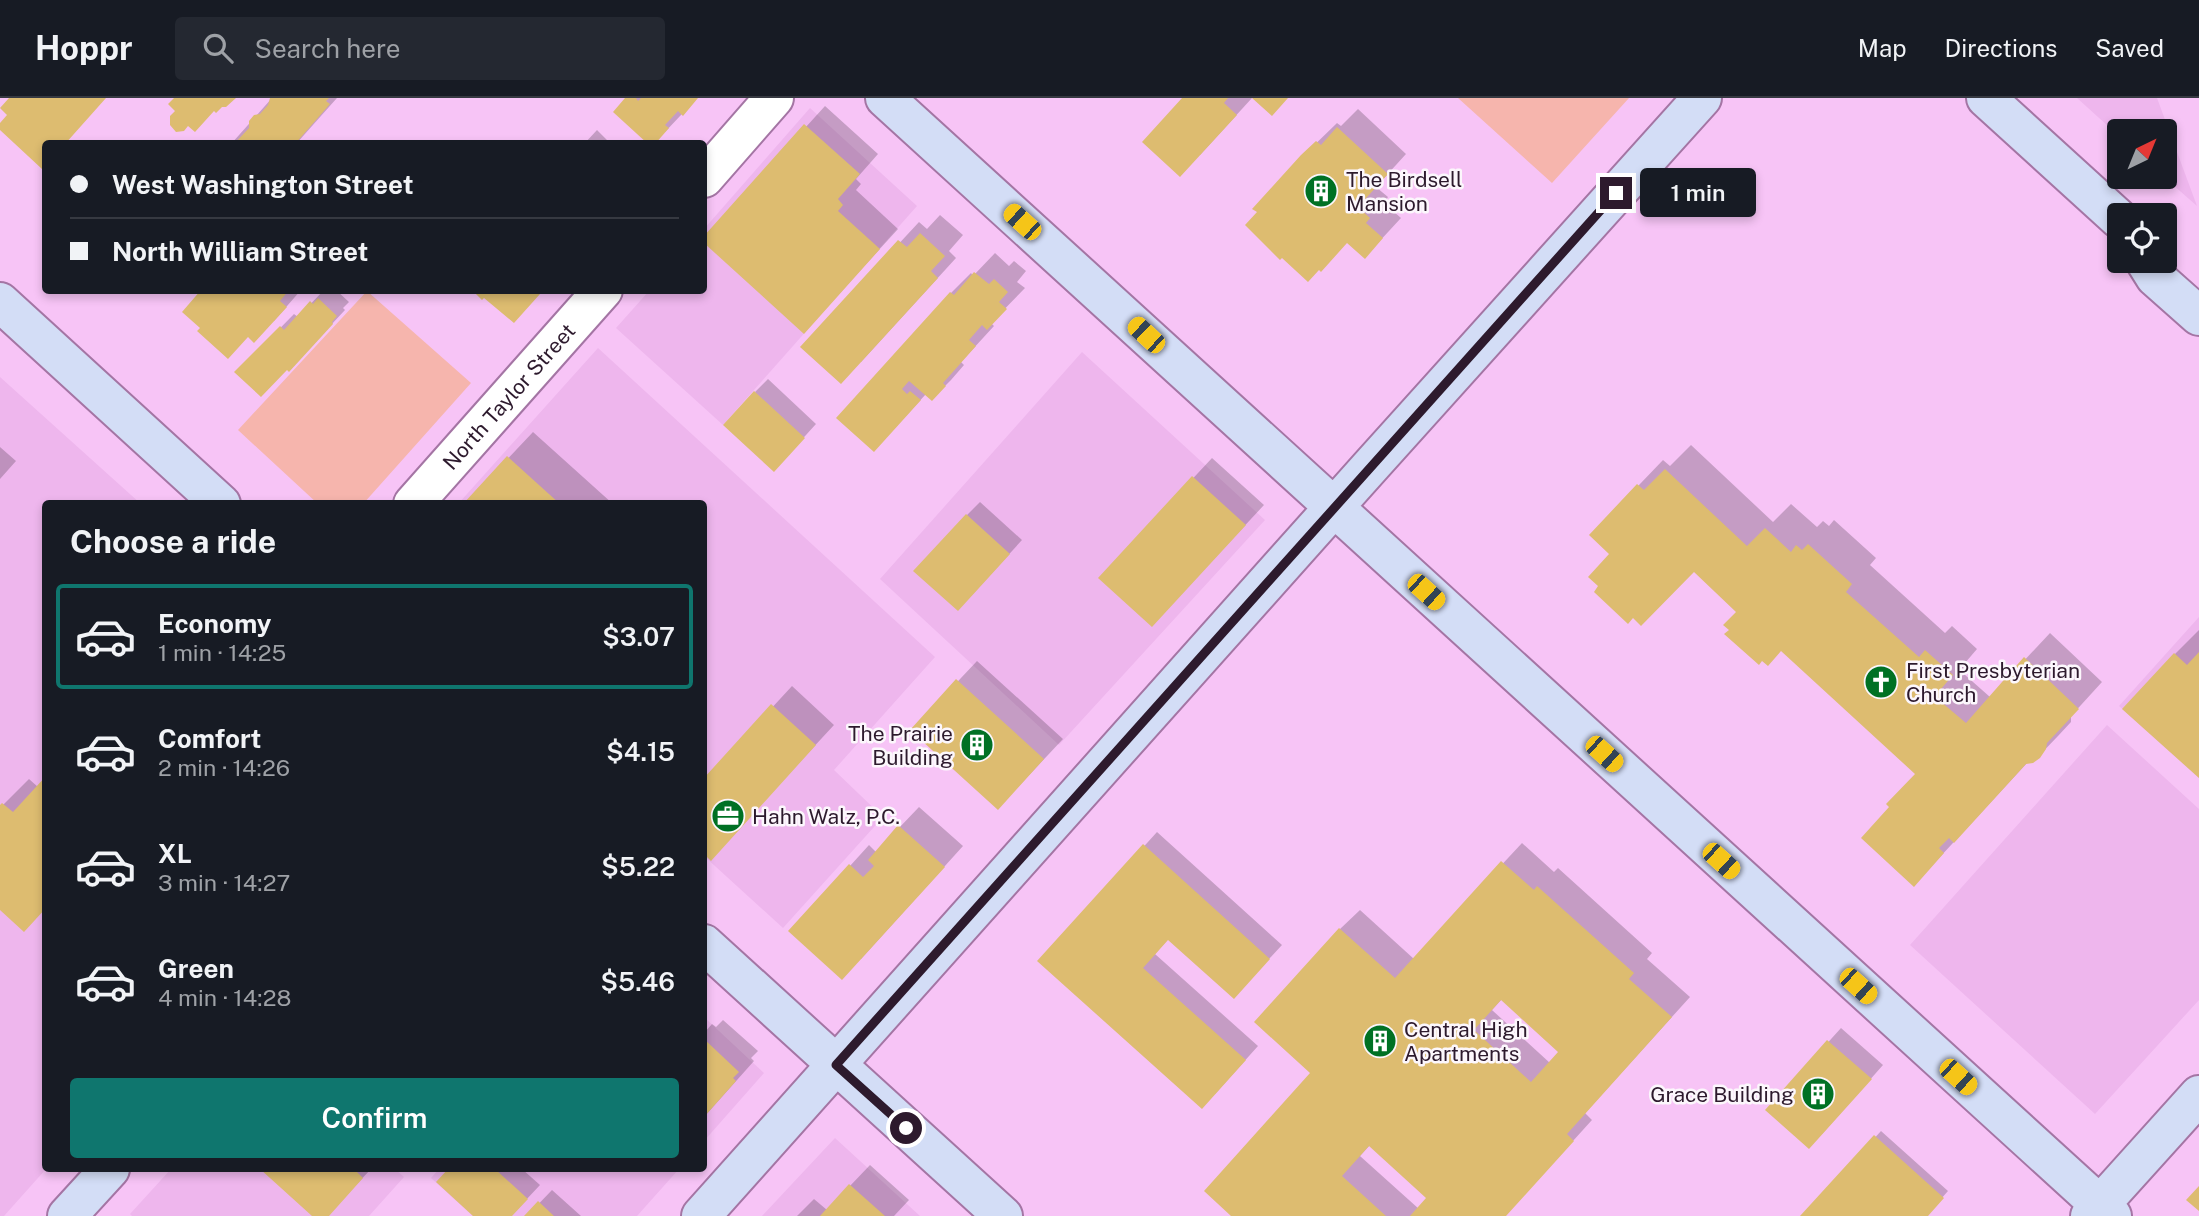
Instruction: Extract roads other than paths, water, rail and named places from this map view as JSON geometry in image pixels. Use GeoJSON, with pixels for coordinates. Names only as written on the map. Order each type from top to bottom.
{"type":"FeatureCollection","features":[{"type":"Feature","properties":{"kind":"street"},"geometry":{"type":"LineString","coordinates":[[707,175],[774,98]]}},
{"type":"Feature","properties":{"kind":"street"},"geometry":{"type":"LineString","coordinates":[[885,98],[2101,1212],[2199,1096]]}},
{"type":"Feature","properties":{"kind":"street"},"geometry":{"type":"LineString","coordinates":[[701,1216],[1702,98]]}},
{"type":"Feature","properties":{"kind":"street"},"geometry":{"type":"LineString","coordinates":[[1986,98],[2107,208]]}},
{"type":"Feature","properties":{"kind":"street"},"geometry":{"type":"LineString","coordinates":[[2152,273],[2199,316]]}},
{"type":"Feature","properties":{"kind":"street","name":"North Taylor Street"},"geometry":{"type":"LineString","coordinates":[[417,500],[599,294]]}},
{"type":"Feature","properties":{"kind":"street"},"geometry":{"type":"LineString","coordinates":[[0,302],[217,500]]}},
{"type":"Feature","properties":{"kind":"street"},"geometry":{"type":"LineString","coordinates":[[707,947],[1003,1216]]}},
{"type":"Feature","properties":{"kind":"street"},"geometry":{"type":"LineString","coordinates":[[67,1216],[107,1172]]}},
{"type":"Feature","properties":{"kind":"place","name":"The Birdsell Mansion"},"geometry":{"type":"Point","coordinates":[1321,191]}},
{"type":"Feature","properties":{"kind":"place","name":"First Presbyterian Church"},"geometry":{"type":"Point","coordinates":[1881,682]}},
{"type":"Feature","properties":{"kind":"place","name":"The Prairie Building"},"geometry":{"type":"Point","coordinates":[977,745]}},
{"type":"Feature","properties":{"kind":"place","name":"Hahn Walz, P.C."},"geometry":{"type":"Point","coordinates":[728,816]}},
{"type":"Feature","properties":{"kind":"place","name":"Central High Apartments"},"geometry":{"type":"Point","coordinates":[1380,1041]}},
{"type":"Feature","properties":{"kind":"place","name":"Grace Building"},"geometry":{"type":"Point","coordinates":[1818,1094]}}]}
